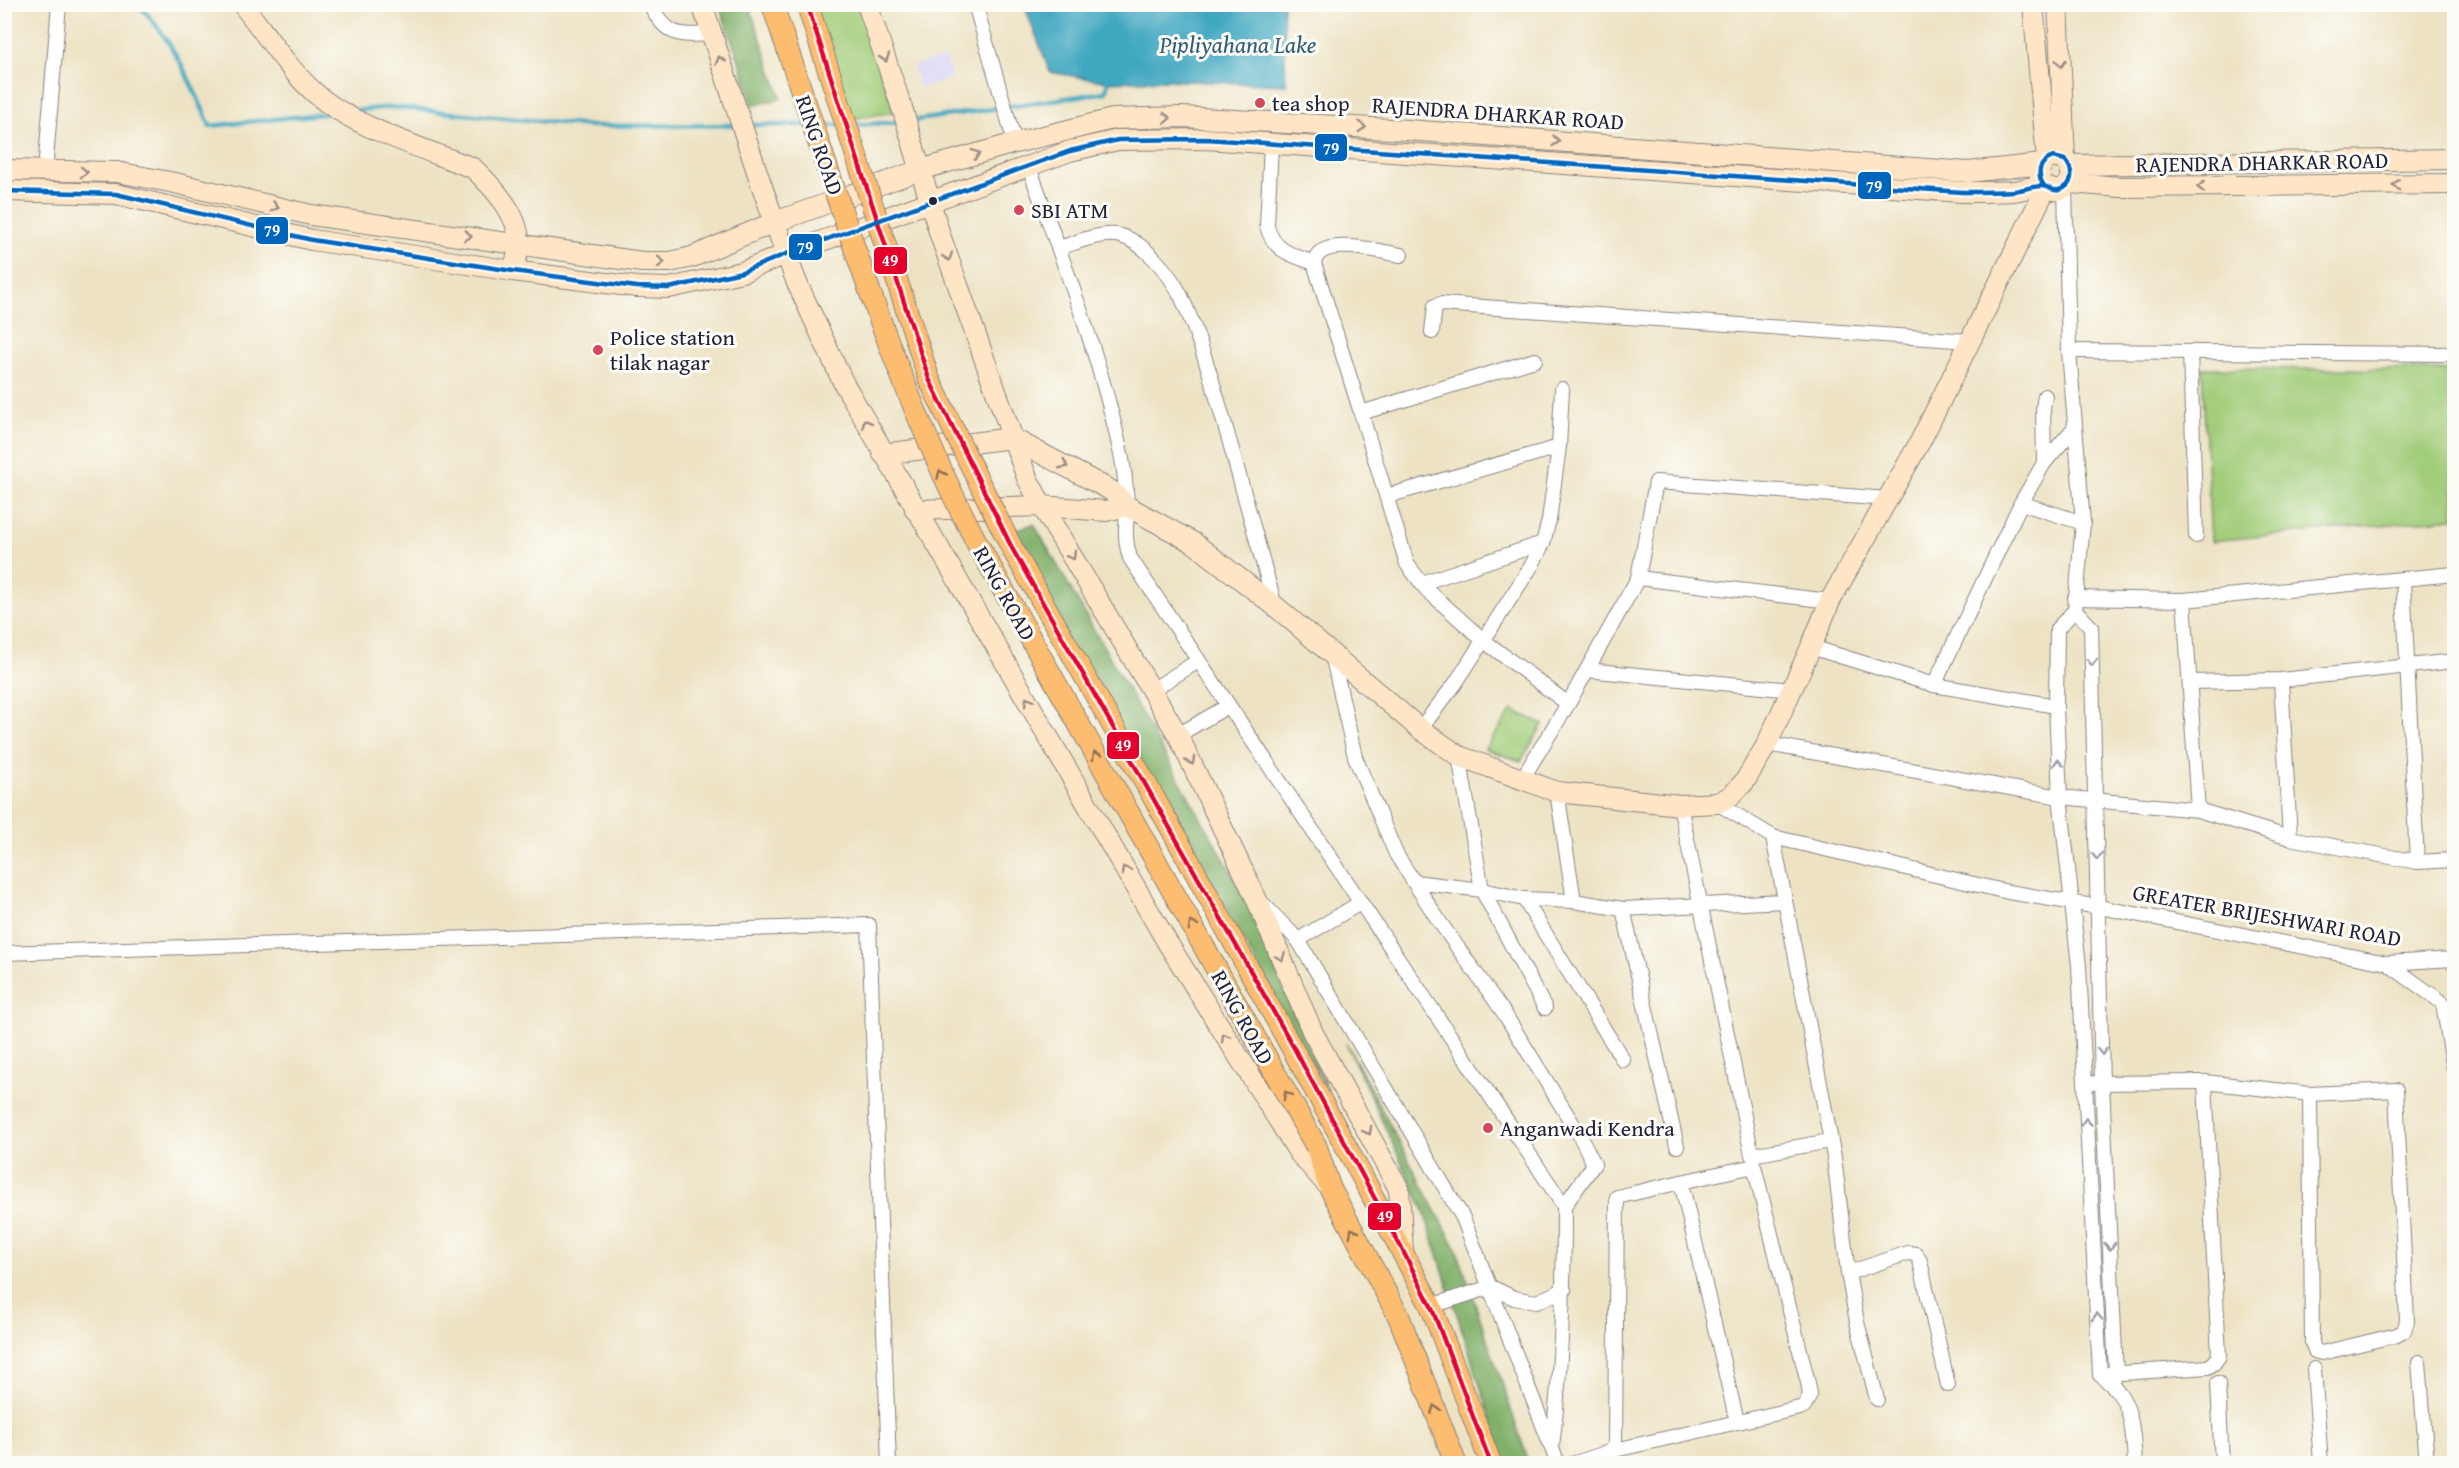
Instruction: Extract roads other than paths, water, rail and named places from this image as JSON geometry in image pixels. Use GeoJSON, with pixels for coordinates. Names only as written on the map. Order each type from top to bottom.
{"type":"FeatureCollection","features":[{"type":"Feature","properties":{"kind":"main road","name":"RING ROAD"},"geometry":{"type":"LineString","coordinates":[[772,4],[906,389],[945,481],[1005,594],[1316,1146],[1330,1188]]}},
{"type":"Feature","properties":{"kind":"main road"},"geometry":{"type":"LineString","coordinates":[[807,4],[926,368],[939,400],[1013,550],[1167,821],[1403,1251],[1431,1306],[1491,1464]]}},
{"type":"Feature","properties":{"kind":"main road"},"geometry":{"type":"LineString","coordinates":[[1330,1188],[1399,1317],[1456,1464]]}},
{"type":"Feature","properties":{"kind":"street"},"geometry":{"type":"LineString","coordinates":[[45,171],[59,4]]}},
{"type":"Feature","properties":{"kind":"street"},"geometry":{"type":"LineString","coordinates":[[242,4],[291,68],[316,95],[344,115],[473,168],[488,182],[514,219],[519,243],[513,271]]}},
{"type":"Feature","properties":{"kind":"street"},"geometry":{"type":"LineString","coordinates":[[650,4],[662,26],[682,36],[712,34]]}},
{"type":"Feature","properties":{"kind":"street"},"geometry":{"type":"LineString","coordinates":[[702,4],[786,254],[843,382],[1167,942],[1299,1153],[1330,1188]]}},
{"type":"Feature","properties":{"kind":"street"},"geometry":{"type":"LineString","coordinates":[[867,4],[930,201],[1012,438],[1042,506],[1178,735],[1256,898],[1313,1033],[1399,1189],[1403,1251]]}},
{"type":"Feature","properties":{"kind":"street"},"geometry":{"type":"LineString","coordinates":[[975,4],[1015,143]]}},
{"type":"Feature","properties":{"kind":"street"},"geometry":{"type":"LineString","coordinates":[[2033,4],[2056,174],[2083,523],[2075,604],[2057,629],[2056,705],[2060,797],[2079,966],[2084,1083],[2109,1377],[2126,1403],[2132,1421],[2135,1464]]}},
{"type":"Feature","properties":{"kind":"street"},"geometry":{"type":"LineString","coordinates":[[883,454],[1012,438],[1112,491],[1127,506],[1194,543],[1275,606],[1420,729],[1459,756],[1557,792],[1680,805],[1717,803],[1731,796],[1745,781],[1767,744],[1830,601],[1921,440],[1969,341],[2056,174],[2058,4]]}},
{"type":"Feature","properties":{"kind":"street","name":"RAJENDRA DHARKAR ROAD"},"geometry":{"type":"LineString","coordinates":[[4,170],[117,172],[175,183],[311,215],[632,260],[670,262],[721,246],[775,222],[920,170],[1015,143],[1113,119],[1182,117],[1407,129],[1968,172],[2056,174],[2454,159]]}},
{"type":"Feature","properties":{"kind":"street","name":"RAJENDRA DHARKAR ROAD"},"geometry":{"type":"LineString","coordinates":[[4,190],[116,194],[312,240],[513,271],[637,287],[669,288],[742,272],[1070,151],[1118,140],[1206,139],[1962,192],[2015,191],[2056,174],[2120,187],[2454,184]]}},
{"type":"Feature","properties":{"kind":"street"},"geometry":{"type":"LineString","coordinates":[[1271,144],[1269,234],[1280,250],[1314,264]]}},
{"type":"Feature","properties":{"kind":"street"},"geometry":{"type":"LineString","coordinates":[[1029,167],[1077,299],[1109,401],[1124,469],[1127,506],[1124,541],[1130,558],[1564,1206],[1564,1290],[1558,1394],[1552,1446]]}},
{"type":"Feature","properties":{"kind":"street"},"geometry":{"type":"LineString","coordinates":[[1058,248],[1108,235],[1121,236],[1136,243],[1155,260],[1166,272],[1180,295],[1214,387],[1275,606]]}},
{"type":"Feature","properties":{"kind":"street"},"geometry":{"type":"LineString","coordinates":[[1401,255],[1335,246],[1321,251],[1314,264],[1407,564],[1422,583],[1483,640],[1568,704]]}},
{"type":"Feature","properties":{"kind":"street"},"geometry":{"type":"LineString","coordinates":[[1432,332],[1432,311],[1435,306],[1441,304],[1969,341]]}},
{"type":"Feature","properties":{"kind":"street"},"geometry":{"type":"LineString","coordinates":[[2069,351],[2454,354]]}},
{"type":"Feature","properties":{"kind":"street"},"geometry":{"type":"LineString","coordinates":[[2190,352],[2196,536]]}},
{"type":"Feature","properties":{"kind":"street"},"geometry":{"type":"LineString","coordinates":[[1362,413],[1535,360]]}},
{"type":"Feature","properties":{"kind":"street"},"geometry":{"type":"LineString","coordinates":[[1420,729],[1455,684],[1532,565],[1543,543],[1549,520],[1559,447],[1562,389]]}},
{"type":"Feature","properties":{"kind":"street"},"geometry":{"type":"LineString","coordinates":[[2044,463],[2043,408],[2045,396]]}},
{"type":"Feature","properties":{"kind":"street"},"geometry":{"type":"LineString","coordinates":[[1934,685],[2021,503],[2044,463],[2075,427]]}},
{"type":"Feature","properties":{"kind":"street"},"geometry":{"type":"LineString","coordinates":[[1387,496],[1559,447]]}},
{"type":"Feature","properties":{"kind":"street"},"geometry":{"type":"LineString","coordinates":[[1522,779],[1568,704],[1638,578],[1656,482],[1889,499]]}},
{"type":"Feature","properties":{"kind":"street"},"geometry":{"type":"LineString","coordinates":[[2021,503],[2083,523]]}},
{"type":"Feature","properties":{"kind":"street"},"geometry":{"type":"LineString","coordinates":[[915,510],[1042,506],[1106,511],[1127,506]]}},
{"type":"Feature","properties":{"kind":"street"},"geometry":{"type":"LineString","coordinates":[[1422,583],[1543,543]]}},
{"type":"Feature","properties":{"kind":"street"},"geometry":{"type":"LineString","coordinates":[[2075,604],[2184,600],[2454,574]]}},
{"type":"Feature","properties":{"kind":"street"},"geometry":{"type":"LineString","coordinates":[[1638,578],[1830,601]]}},
{"type":"Feature","properties":{"kind":"street"},"geometry":{"type":"LineString","coordinates":[[2403,579],[2417,862]]}},
{"type":"Feature","properties":{"kind":"street"},"geometry":{"type":"LineString","coordinates":[[2184,600],[2198,810]]}},
{"type":"Feature","properties":{"kind":"street"},"geometry":{"type":"LineString","coordinates":[[2075,604],[2091,627],[2109,1377]]}},
{"type":"Feature","properties":{"kind":"street"},"geometry":{"type":"LineString","coordinates":[[1811,647],[1934,685],[2056,705]]}},
{"type":"Feature","properties":{"kind":"street"},"geometry":{"type":"LineString","coordinates":[[1332,654],[1355,757],[1396,854],[1504,1013],[1579,1134],[1594,1164],[1564,1206]]}},
{"type":"Feature","properties":{"kind":"street"},"geometry":{"type":"LineString","coordinates":[[1152,690],[1198,661]]}},
{"type":"Feature","properties":{"kind":"street"},"geometry":{"type":"LineString","coordinates":[[2190,682],[2281,680],[2454,661]]}},
{"type":"Feature","properties":{"kind":"street"},"geometry":{"type":"LineString","coordinates":[[1587,670],[1792,690]]}},
{"type":"Feature","properties":{"kind":"street"},"geometry":{"type":"LineString","coordinates":[[2281,680],[2290,838]]}},
{"type":"Feature","properties":{"kind":"street"},"geometry":{"type":"LineString","coordinates":[[1178,735],[1228,706]]}},
{"type":"Feature","properties":{"kind":"street"},"geometry":{"type":"LineString","coordinates":[[1767,744],[2060,797],[2198,810],[2290,838],[2417,862],[2454,861]]}},
{"type":"Feature","properties":{"kind":"street"},"geometry":{"type":"LineString","coordinates":[[1459,756],[1482,890],[1545,1008]]}},
{"type":"Feature","properties":{"kind":"street"},"geometry":{"type":"LineString","coordinates":[[1557,792],[1574,901]]}},
{"type":"Feature","properties":{"kind":"street","name":"GREATER BRIJESHWARI ROAD"},"geometry":{"type":"LineString","coordinates":[[1717,803],[1773,837],[2008,892],[2099,907],[2387,963],[2454,959]]}},
{"type":"Feature","properties":{"kind":"street"},"geometry":{"type":"LineString","coordinates":[[1680,805],[1752,1155],[1830,1141]]}},
{"type":"Feature","properties":{"kind":"street"},"geometry":{"type":"LineString","coordinates":[[1773,837],[1830,1141],[1857,1322],[1877,1399]]}},
{"type":"Feature","properties":{"kind":"street"},"geometry":{"type":"LineString","coordinates":[[1414,882],[1482,890],[1524,899],[1574,901],[1623,909],[1784,901]]}},
{"type":"Feature","properties":{"kind":"street"},"geometry":{"type":"LineString","coordinates":[[1256,898],[1298,940],[1463,1218],[1558,1464]]}},
{"type":"Feature","properties":{"kind":"street"},"geometry":{"type":"LineString","coordinates":[[1524,899],[1623,1060]]}},
{"type":"Feature","properties":{"kind":"street"},"geometry":{"type":"LineString","coordinates":[[1298,940],[1360,903]]}},
{"type":"Feature","properties":{"kind":"street"},"geometry":{"type":"LineString","coordinates":[[1623,909],[1677,1146]]}},
{"type":"Feature","properties":{"kind":"street"},"geometry":{"type":"LineString","coordinates":[[4,953],[869,925],[889,1464]]}},
{"type":"Feature","properties":{"kind":"street"},"geometry":{"type":"LineString","coordinates":[[2387,963],[2443,1004],[2454,1070]]}},
{"type":"Feature","properties":{"kind":"street"},"geometry":{"type":"LineString","coordinates":[[2079,966],[2100,969]]}},
{"type":"Feature","properties":{"kind":"street"},"geometry":{"type":"LineString","coordinates":[[2084,1083],[2205,1082],[2310,1094],[2396,1090],[2407,1321],[2404,1331],[2397,1335],[2322,1353],[2315,1351],[2312,1343],[2310,1094]]}},
{"type":"Feature","properties":{"kind":"street"},"geometry":{"type":"LineString","coordinates":[[2109,1377],[2208,1367],[2219,1356],[2205,1082]]}},
{"type":"Feature","properties":{"kind":"street"},"geometry":{"type":"LineString","coordinates":[[1572,1464],[1615,1450],[1804,1407],[1810,1395],[1808,1383],[1754,1166],[1617,1197],[1615,1450]]}},
{"type":"Feature","properties":{"kind":"street"},"geometry":{"type":"LineString","coordinates":[[1681,1182],[1737,1422]]}},
{"type":"Feature","properties":{"kind":"street"},"geometry":{"type":"LineString","coordinates":[[1848,1273],[1908,1253],[1916,1254],[1920,1261],[1948,1385]]}},
{"type":"Feature","properties":{"kind":"street"},"geometry":{"type":"LineString","coordinates":[[1431,1306],[1491,1287],[1514,1298],[1536,1302],[1564,1290]]}},
{"type":"Feature","properties":{"kind":"street"},"geometry":{"type":"LineString","coordinates":[[2419,1362],[2427,1464]]}},
{"type":"Feature","properties":{"kind":"street"},"geometry":{"type":"LineString","coordinates":[[2314,1369],[2321,1464]]}},
{"type":"Feature","properties":{"kind":"street"},"geometry":{"type":"LineString","coordinates":[[2218,1383],[2222,1464]]}},
{"type":"Feature","properties":{"kind":"water","name":"Pipliyahana Lake"},"geometry":{"type":"Polygon","coordinates":[[[1024,5],[1283,5],[1286,85],[1165,80],[1108,82],[1050,72],[1024,5]]]}},
{"type":"Feature","properties":{"kind":"waterway"},"geometry":{"type":"LineString","coordinates":[[138,4],[171,46],[210,126],[331,113]]}},
{"type":"Feature","properties":{"kind":"waterway"},"geometry":{"type":"LineString","coordinates":[[911,121],[1106,92],[1108,82]]}},
{"type":"Feature","properties":{"kind":"waterway"},"geometry":{"type":"LineString","coordinates":[[354,111],[390,107],[591,126],[738,125]]}},
{"type":"Feature","properties":{"kind":"waterway"},"geometry":{"type":"LineString","coordinates":[[854,125],[902,122]]}},
{"type":"Feature","properties":{"kind":"waterway"},"geometry":{"type":"LineString","coordinates":[[746,125],[807,125]]}},
{"type":"Feature","properties":{"kind":"waterway"},"geometry":{"type":"LineString","coordinates":[[818,125],[840,125]]}},
{"type":"Feature","properties":{"kind":"place","name":"tea shop"},"geometry":{"type":"Point","coordinates":[1260,103]}},
{"type":"Feature","properties":{"kind":"place","name":"SBI ATM"},"geometry":{"type":"Point","coordinates":[1019,210]}},
{"type":"Feature","properties":{"kind":"place","name":"Police station tilak nagar"},"geometry":{"type":"Point","coordinates":[598,350]}},
{"type":"Feature","properties":{"kind":"place","name":"Anganwadi Kendra"},"geometry":{"type":"Point","coordinates":[1488,1128]}}]}
